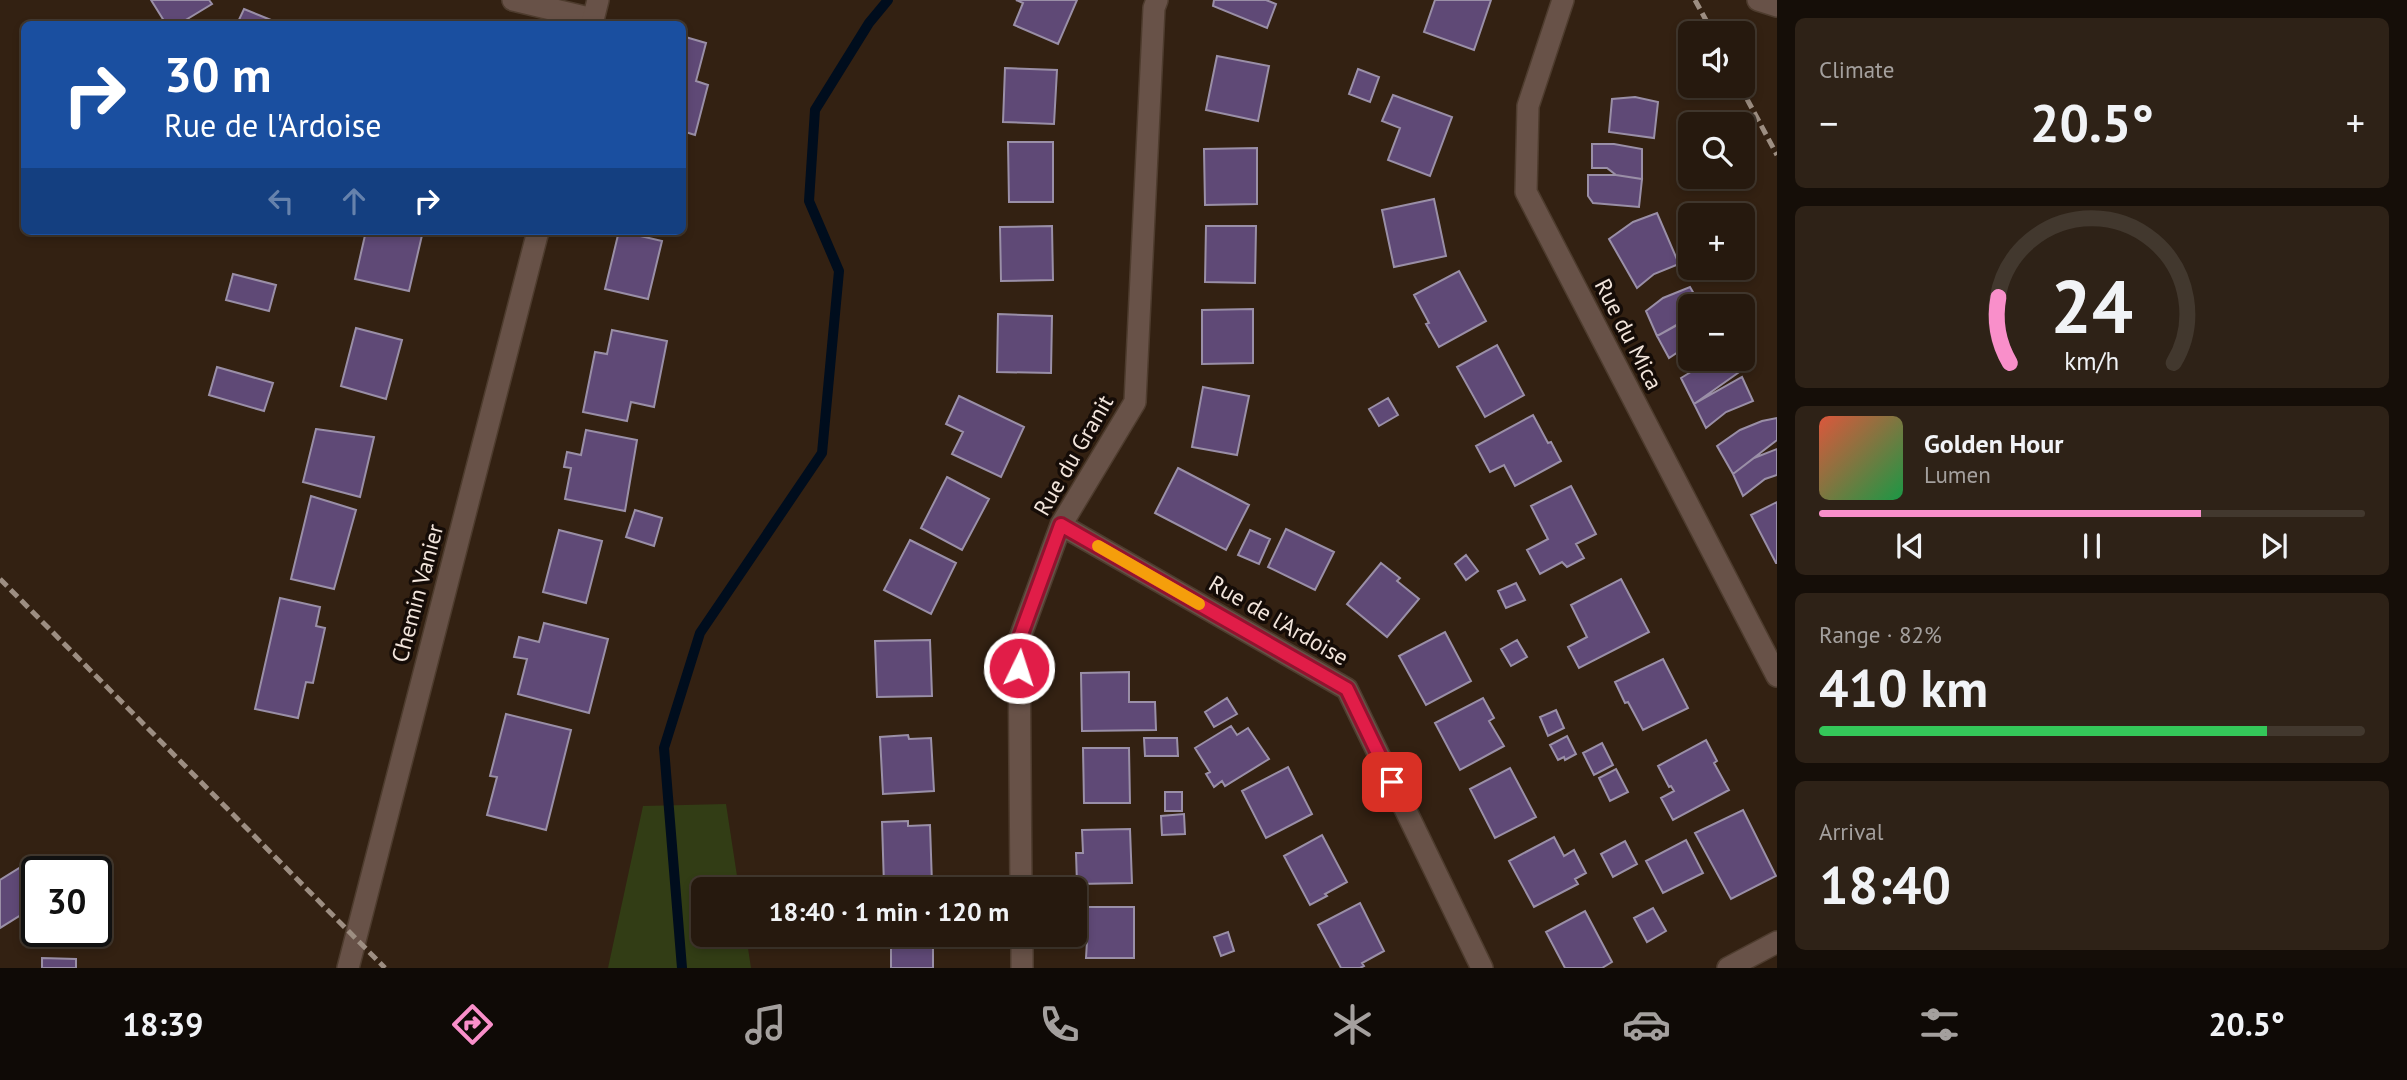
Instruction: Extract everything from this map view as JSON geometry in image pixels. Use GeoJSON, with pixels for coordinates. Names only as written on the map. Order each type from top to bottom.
{"type":"FeatureCollection","features":[{"type":"Feature","properties":{"kind":"street"},"geometry":{"type":"LineString","coordinates":[[513,0],[594,15]]}},
{"type":"Feature","properties":{"kind":"street","name":"Rue du Granit"},"geometry":{"type":"LineString","coordinates":[[1021,877],[1019,640],[1061,525],[1135,402],[1154,8],[1157,0]]}},
{"type":"Feature","properties":{"kind":"street","name":"Rue du Mica"},"geometry":{"type":"LineString","coordinates":[[1563,0],[1528,106],[1526,192],[1777,676]]}},
{"type":"Feature","properties":{"kind":"street"},"geometry":{"type":"LineString","coordinates":[[1758,0],[1777,6]]}},
{"type":"Feature","properties":{"kind":"street","name":"Chemin Vanier"},"geometry":{"type":"LineString","coordinates":[[348,968],[537,235]]}},
{"type":"Feature","properties":{"kind":"street","name":"Rue de l'Ardoise"},"geometry":{"type":"LineString","coordinates":[[1061,525],[1347,689],[1482,968]]}},
{"type":"Feature","properties":{"kind":"street"},"geometry":{"type":"LineString","coordinates":[[1728,968],[1777,942]]}},
{"type":"Feature","properties":{"kind":"street"},"geometry":{"type":"LineString","coordinates":[[1021,947],[1022,968]]}},
{"type":"Feature","properties":{"kind":"green space"},"geometry":{"type":"Polygon","coordinates":[[[726,804],[737,877],[691,877],[691,947],[748,947],[751,968],[608,968],[643,806],[726,804]]]}},
{"type":"Feature","properties":{"kind":"building"},"geometry":{"type":"Polygon","coordinates":[[[151,0],[209,0],[212,4],[184,21],[164,21],[151,0]]]}},
{"type":"Feature","properties":{"kind":"building"},"geometry":{"type":"Polygon","coordinates":[[[1016,0],[1077,0],[1058,44],[1014,25],[1023,3],[1016,0]]]}},
{"type":"Feature","properties":{"kind":"building"},"geometry":{"type":"Polygon","coordinates":[[[1214,0],[1266,0],[1276,4],[1267,28],[1213,6],[1214,0]]]}},
{"type":"Feature","properties":{"kind":"building"},"geometry":{"type":"Polygon","coordinates":[[[1435,0],[1491,0],[1474,50],[1424,32],[1435,0]]]}},
{"type":"Feature","properties":{"kind":"building"},"geometry":{"type":"Polygon","coordinates":[[[244,9],[274,21],[238,21],[244,9]]]}},
{"type":"Feature","properties":{"kind":"building"},"geometry":{"type":"Polygon","coordinates":[[[686,37],[706,43],[696,81],[708,85],[695,135],[686,132],[686,37]]]}},
{"type":"Feature","properties":{"kind":"building"},"geometry":{"type":"Polygon","coordinates":[[[1217,56],[1269,66],[1258,121],[1206,110],[1217,56]]]}},
{"type":"Feature","properties":{"kind":"building"},"geometry":{"type":"Polygon","coordinates":[[[1005,68],[1057,70],[1054,124],[1003,122],[1005,68]]]}},
{"type":"Feature","properties":{"kind":"building"},"geometry":{"type":"Polygon","coordinates":[[[1358,69],[1379,77],[1370,102],[1349,94],[1358,69]]]}},
{"type":"Feature","properties":{"kind":"building"},"geometry":{"type":"Polygon","coordinates":[[[1393,95],[1452,117],[1430,176],[1388,160],[1400,128],[1382,121],[1393,95]]]}},
{"type":"Feature","properties":{"kind":"building"},"geometry":{"type":"Polygon","coordinates":[[[1635,97],[1658,102],[1654,138],[1609,132],[1612,99],[1635,97]]]}},
{"type":"Feature","properties":{"kind":"building"},"geometry":{"type":"Polygon","coordinates":[[[1008,142],[1053,142],[1053,202],[1009,202],[1008,142]]]}},
{"type":"Feature","properties":{"kind":"building"},"geometry":{"type":"Polygon","coordinates":[[[1592,144],[1614,144],[1642,149],[1642,179],[1616,175],[1607,168],[1592,168],[1592,144]]]}},
{"type":"Feature","properties":{"kind":"building"},"geometry":{"type":"Polygon","coordinates":[[[1257,148],[1257,204],[1205,205],[1204,149],[1257,148]]]}},
{"type":"Feature","properties":{"kind":"building"},"geometry":{"type":"Polygon","coordinates":[[[1588,175],[1642,179],[1639,207],[1593,203],[1588,196],[1588,175]]]}},
{"type":"Feature","properties":{"kind":"building"},"geometry":{"type":"Polygon","coordinates":[[[1434,199],[1446,256],[1394,267],[1382,210],[1434,199]]]}},
{"type":"Feature","properties":{"kind":"building"},"geometry":{"type":"Polygon","coordinates":[[[1657,213],[1678,262],[1678,264],[1654,274],[1637,288],[1609,239],[1633,222],[1657,213]]]}},
{"type":"Feature","properties":{"kind":"building"},"geometry":{"type":"Polygon","coordinates":[[[1052,226],[1053,280],[1001,281],[1000,227],[1052,226]]]}},
{"type":"Feature","properties":{"kind":"building"},"geometry":{"type":"Polygon","coordinates":[[[1206,226],[1256,226],[1255,283],[1205,282],[1206,226]]]}},
{"type":"Feature","properties":{"kind":"building"},"geometry":{"type":"Polygon","coordinates":[[[365,235],[422,235],[409,291],[355,279],[365,235]]]}},
{"type":"Feature","properties":{"kind":"building"},"geometry":{"type":"Polygon","coordinates":[[[618,235],[636,235],[662,241],[648,299],[605,289],[618,235]]]}},
{"type":"Feature","properties":{"kind":"building"},"geometry":{"type":"Polygon","coordinates":[[[1459,271],[1486,321],[1439,347],[1414,295],[1459,271]]]}},
{"type":"Feature","properties":{"kind":"building"},"geometry":{"type":"Polygon","coordinates":[[[233,274],[276,285],[269,311],[226,300],[233,274]]]}},
{"type":"Feature","properties":{"kind":"building"},"geometry":{"type":"Polygon","coordinates":[[[1690,287],[1694,294],[1678,294],[1678,324],[1657,336],[1646,311],[1663,298],[1690,287]]]}},
{"type":"Feature","properties":{"kind":"building"},"geometry":{"type":"Polygon","coordinates":[[[1253,309],[1253,363],[1202,364],[1202,310],[1253,309]]]}},
{"type":"Feature","properties":{"kind":"building"},"geometry":{"type":"Polygon","coordinates":[[[998,314],[1052,316],[1051,373],[997,372],[998,314]]]}},
{"type":"Feature","properties":{"kind":"building"},"geometry":{"type":"Polygon","coordinates":[[[1678,325],[1678,352],[1669,358],[1657,336],[1678,325]]]}},
{"type":"Feature","properties":{"kind":"building"},"geometry":{"type":"Polygon","coordinates":[[[356,328],[402,340],[386,399],[341,386],[356,328]]]}},
{"type":"Feature","properties":{"kind":"building"},"geometry":{"type":"Polygon","coordinates":[[[612,330],[667,341],[654,407],[631,402],[627,421],[583,412],[595,352],[607,354],[612,330]]]}},
{"type":"Feature","properties":{"kind":"building"},"geometry":{"type":"Polygon","coordinates":[[[1497,345],[1524,395],[1485,417],[1457,367],[1497,345]]]}},
{"type":"Feature","properties":{"kind":"building"},"geometry":{"type":"Polygon","coordinates":[[[217,367],[273,383],[264,411],[209,395],[217,367]]]}},
{"type":"Feature","properties":{"kind":"building"},"geometry":{"type":"Polygon","coordinates":[[[1692,371],[1741,371],[1694,404],[1681,378],[1692,371]]]}},
{"type":"Feature","properties":{"kind":"building"},"geometry":{"type":"Polygon","coordinates":[[[1742,377],[1753,401],[1726,412],[1706,428],[1694,404],[1742,377]]]}},
{"type":"Feature","properties":{"kind":"building"},"geometry":{"type":"Polygon","coordinates":[[[1203,387],[1249,396],[1237,455],[1192,447],[1203,387]]]}},
{"type":"Feature","properties":{"kind":"building"},"geometry":{"type":"Polygon","coordinates":[[[959,396],[1024,427],[1001,477],[952,454],[963,432],[946,424],[959,396]]]}},
{"type":"Feature","properties":{"kind":"building"},"geometry":{"type":"Polygon","coordinates":[[[1388,398],[1398,415],[1379,426],[1369,409],[1388,398]]]}},
{"type":"Feature","properties":{"kind":"building"},"geometry":{"type":"Polygon","coordinates":[[[1533,415],[1561,461],[1515,486],[1504,465],[1490,472],[1476,446],[1533,415]]]}},
{"type":"Feature","properties":{"kind":"building"},"geometry":{"type":"Polygon","coordinates":[[[1777,418],[1777,440],[1733,474],[1717,446],[1740,430],[1777,418]]]}},
{"type":"Feature","properties":{"kind":"building"},"geometry":{"type":"Polygon","coordinates":[[[316,429],[374,437],[360,497],[303,482],[316,429]]]}},
{"type":"Feature","properties":{"kind":"building"},"geometry":{"type":"Polygon","coordinates":[[[586,430],[637,440],[625,511],[565,499],[571,468],[564,467],[567,452],[581,455],[586,430]]]}},
{"type":"Feature","properties":{"kind":"building"},"geometry":{"type":"Polygon","coordinates":[[[1777,449],[1777,475],[1765,479],[1743,496],[1733,474],[1754,458],[1777,449]]]}},
{"type":"Feature","properties":{"kind":"building"},"geometry":{"type":"Polygon","coordinates":[[[1178,468],[1249,505],[1226,550],[1155,513],[1178,468]]]}},
{"type":"Feature","properties":{"kind":"building"},"geometry":{"type":"Polygon","coordinates":[[[947,477],[989,499],[962,550],[921,528],[947,477]]]}},
{"type":"Feature","properties":{"kind":"building"},"geometry":{"type":"Polygon","coordinates":[[[1571,486],[1596,534],[1576,544],[1584,558],[1567,567],[1562,562],[1540,574],[1527,550],[1548,539],[1531,506],[1571,486]]]}},
{"type":"Feature","properties":{"kind":"building"},"geometry":{"type":"Polygon","coordinates":[[[311,496],[356,510],[334,589],[291,579],[311,496]]]}},
{"type":"Feature","properties":{"kind":"building"},"geometry":{"type":"Polygon","coordinates":[[[1777,502],[1777,563],[1776,563],[1751,515],[1777,502]]]}},
{"type":"Feature","properties":{"kind":"building"},"geometry":{"type":"Polygon","coordinates":[[[635,510],[662,518],[654,546],[626,537],[635,510]]]}},
{"type":"Feature","properties":{"kind":"building"},"geometry":{"type":"Polygon","coordinates":[[[1286,529],[1334,552],[1315,590],[1268,567],[1286,529]]]}},
{"type":"Feature","properties":{"kind":"building"},"geometry":{"type":"Polygon","coordinates":[[[559,530],[602,541],[586,603],[543,592],[559,530]]]}},
{"type":"Feature","properties":{"kind":"building"},"geometry":{"type":"Polygon","coordinates":[[[1250,530],[1270,539],[1259,564],[1238,555],[1250,530]]]}},
{"type":"Feature","properties":{"kind":"building"},"geometry":{"type":"Polygon","coordinates":[[[910,540],[956,563],[931,614],[884,590],[910,540]]]}},
{"type":"Feature","properties":{"kind":"building"},"geometry":{"type":"Polygon","coordinates":[[[1466,555],[1478,571],[1466,580],[1455,564],[1466,555]]]}},
{"type":"Feature","properties":{"kind":"building"},"geometry":{"type":"Polygon","coordinates":[[[1381,563],[1400,578],[1397,581],[1419,599],[1387,637],[1347,604],[1381,563]]]}},
{"type":"Feature","properties":{"kind":"building"},"geometry":{"type":"Polygon","coordinates":[[[1621,579],[1649,632],[1579,668],[1568,647],[1587,637],[1571,605],[1621,579]]]}},
{"type":"Feature","properties":{"kind":"building"},"geometry":{"type":"Polygon","coordinates":[[[1516,583],[1525,600],[1506,608],[1498,591],[1516,583]]]}},
{"type":"Feature","properties":{"kind":"building"},"geometry":{"type":"Polygon","coordinates":[[[280,598],[320,607],[316,626],[325,628],[313,683],[306,682],[298,718],[255,709],[280,598]]]}},
{"type":"Feature","properties":{"kind":"building"},"geometry":{"type":"Polygon","coordinates":[[[544,623],[608,639],[589,713],[518,694],[527,659],[514,657],[519,637],[539,642],[544,623]]]}},
{"type":"Feature","properties":{"kind":"building"},"geometry":{"type":"Polygon","coordinates":[[[1445,632],[1471,681],[1426,705],[1399,656],[1445,632]]]}},
{"type":"Feature","properties":{"kind":"building"},"geometry":{"type":"Polygon","coordinates":[[[930,640],[932,696],[877,697],[875,641],[930,640]]]}},
{"type":"Feature","properties":{"kind":"building"},"geometry":{"type":"Polygon","coordinates":[[[1517,640],[1527,657],[1511,666],[1501,649],[1517,640]]]}},
{"type":"Feature","properties":{"kind":"building"},"geometry":{"type":"Polygon","coordinates":[[[1663,659],[1688,708],[1643,730],[1615,682],[1663,659]]]}},
{"type":"Feature","properties":{"kind":"building"},"geometry":{"type":"Polygon","coordinates":[[[1129,672],[1129,702],[1155,702],[1156,730],[1082,731],[1081,673],[1129,672]]]}},
{"type":"Feature","properties":{"kind":"building"},"geometry":{"type":"Polygon","coordinates":[[[1227,698],[1237,714],[1214,727],[1205,712],[1227,698]]]}},
{"type":"Feature","properties":{"kind":"building"},"geometry":{"type":"Polygon","coordinates":[[[1483,698],[1494,718],[1489,721],[1504,746],[1460,770],[1435,723],[1483,698]]]}},
{"type":"Feature","properties":{"kind":"building"},"geometry":{"type":"Polygon","coordinates":[[[1556,710],[1564,728],[1548,736],[1540,717],[1556,710]]]}},
{"type":"Feature","properties":{"kind":"building"},"geometry":{"type":"Polygon","coordinates":[[[506,714],[571,730],[546,830],[487,815],[497,777],[490,776],[506,714]]]}},
{"type":"Feature","properties":{"kind":"building"},"geometry":{"type":"Polygon","coordinates":[[[1231,726],[1237,735],[1248,728],[1269,759],[1225,786],[1222,781],[1214,787],[1206,774],[1210,772],[1195,748],[1231,726]]]}},
{"type":"Feature","properties":{"kind":"building"},"geometry":{"type":"Polygon","coordinates":[[[908,735],[909,739],[931,738],[934,791],[883,794],[880,737],[908,735]]]}},
{"type":"Feature","properties":{"kind":"building"},"geometry":{"type":"Polygon","coordinates":[[[1567,736],[1576,754],[1565,760],[1564,757],[1558,760],[1550,745],[1567,736]]]}},
{"type":"Feature","properties":{"kind":"building"},"geometry":{"type":"Polygon","coordinates":[[[1144,738],[1177,738],[1178,756],[1145,756],[1144,738]]]}},
{"type":"Feature","properties":{"kind":"building"},"geometry":{"type":"Polygon","coordinates":[[[1706,740],[1717,761],[1714,763],[1729,790],[1673,820],[1661,798],[1674,791],[1658,766],[1706,740]]]}},
{"type":"Feature","properties":{"kind":"building"},"geometry":{"type":"Polygon","coordinates":[[[1602,743],[1613,765],[1594,775],[1583,753],[1602,743]]]}},
{"type":"Feature","properties":{"kind":"building"},"geometry":{"type":"Polygon","coordinates":[[[1083,748],[1129,748],[1130,803],[1084,803],[1083,748]]]}},
{"type":"Feature","properties":{"kind":"building"},"geometry":{"type":"Polygon","coordinates":[[[1288,767],[1312,814],[1266,838],[1242,791],[1288,767]]]}},
{"type":"Feature","properties":{"kind":"building"},"geometry":{"type":"Polygon","coordinates":[[[1510,768],[1536,817],[1495,838],[1470,789],[1510,768]]]}},
{"type":"Feature","properties":{"kind":"building"},"geometry":{"type":"Polygon","coordinates":[[[1616,769],[1628,792],[1610,801],[1599,778],[1616,769]]]}},
{"type":"Feature","properties":{"kind":"building"},"geometry":{"type":"Polygon","coordinates":[[[1165,792],[1182,792],[1182,811],[1165,811],[1165,792]]]}},
{"type":"Feature","properties":{"kind":"building"},"geometry":{"type":"Polygon","coordinates":[[[1743,810],[1776,876],[1731,899],[1695,833],[1743,810]]]}},
{"type":"Feature","properties":{"kind":"building"},"geometry":{"type":"Polygon","coordinates":[[[1184,814],[1185,834],[1162,835],[1161,816],[1184,814]]]}},
{"type":"Feature","properties":{"kind":"building"},"geometry":{"type":"Polygon","coordinates":[[[908,821],[908,826],[930,825],[932,877],[884,877],[882,822],[908,821]]]}},
{"type":"Feature","properties":{"kind":"building"},"geometry":{"type":"Polygon","coordinates":[[[1130,829],[1132,883],[1087,884],[1087,877],[1077,877],[1076,853],[1083,853],[1082,830],[1130,829]]]}},
{"type":"Feature","properties":{"kind":"building"},"geometry":{"type":"Polygon","coordinates":[[[1322,835],[1347,882],[1310,905],[1284,856],[1322,835]]]}},
{"type":"Feature","properties":{"kind":"building"},"geometry":{"type":"Polygon","coordinates":[[[1554,837],[1564,856],[1574,850],[1586,873],[1575,879],[1578,884],[1534,907],[1509,861],[1554,837]]]}},
{"type":"Feature","properties":{"kind":"building"},"geometry":{"type":"Polygon","coordinates":[[[1686,840],[1703,873],[1663,893],[1646,861],[1686,840]]]}},
{"type":"Feature","properties":{"kind":"building"},"geometry":{"type":"Polygon","coordinates":[[[1625,841],[1637,864],[1613,877],[1601,854],[1625,841]]]}},
{"type":"Feature","properties":{"kind":"building"},"geometry":{"type":"Polygon","coordinates":[[[21,867],[21,915],[0,928],[0,880],[21,867]]]}},
{"type":"Feature","properties":{"kind":"building"},"geometry":{"type":"Polygon","coordinates":[[[1360,903],[1384,951],[1362,963],[1364,966],[1360,968],[1341,968],[1318,925],[1360,903]]]}},
{"type":"Feature","properties":{"kind":"building"},"geometry":{"type":"Polygon","coordinates":[[[1087,907],[1134,907],[1134,958],[1086,958],[1087,907]]]}},
{"type":"Feature","properties":{"kind":"building"},"geometry":{"type":"Polygon","coordinates":[[[1653,908],[1666,931],[1647,942],[1634,918],[1653,908]]]}},
{"type":"Feature","properties":{"kind":"building"},"geometry":{"type":"Polygon","coordinates":[[[1585,911],[1612,962],[1602,968],[1565,968],[1546,932],[1585,911]]]}},
{"type":"Feature","properties":{"kind":"building"},"geometry":{"type":"Polygon","coordinates":[[[1228,932],[1234,951],[1221,956],[1214,937],[1228,932]]]}},
{"type":"Feature","properties":{"kind":"building"},"geometry":{"type":"Polygon","coordinates":[[[891,947],[933,947],[933,968],[891,968],[891,947]]]}},
{"type":"Feature","properties":{"kind":"building"},"geometry":{"type":"Polygon","coordinates":[[[42,958],[76,959],[76,968],[42,968],[42,958]]]}},
{"type":"Feature","properties":{"kind":"waterway"},"geometry":{"type":"LineString","coordinates":[[682,968],[664,748],[700,633],[822,453],[839,271],[809,201],[815,110],[869,23],[888,0]]}},
{"type":"Feature","properties":{"kind":"railway"},"geometry":{"type":"LineString","coordinates":[[1695,0],[1706,21]]}},
{"type":"Feature","properties":{"kind":"railway"},"geometry":{"type":"LineString","coordinates":[[1746,98],[1777,155]]}},
{"type":"Feature","properties":{"kind":"railway"},"geometry":{"type":"LineString","coordinates":[[0,579],[385,968]]}},
{"type":"Feature","properties":{"kind":"slow traffic"},"geometry":{"type":"LineString","coordinates":[[1098,546],[1199,604]]}},
{"type":"Feature","properties":{"kind":"route"},"geometry":{"type":"LineString","coordinates":[[1019,668],[1019,640],[1061,525],[1347,689],[1392,782]]}}]}
